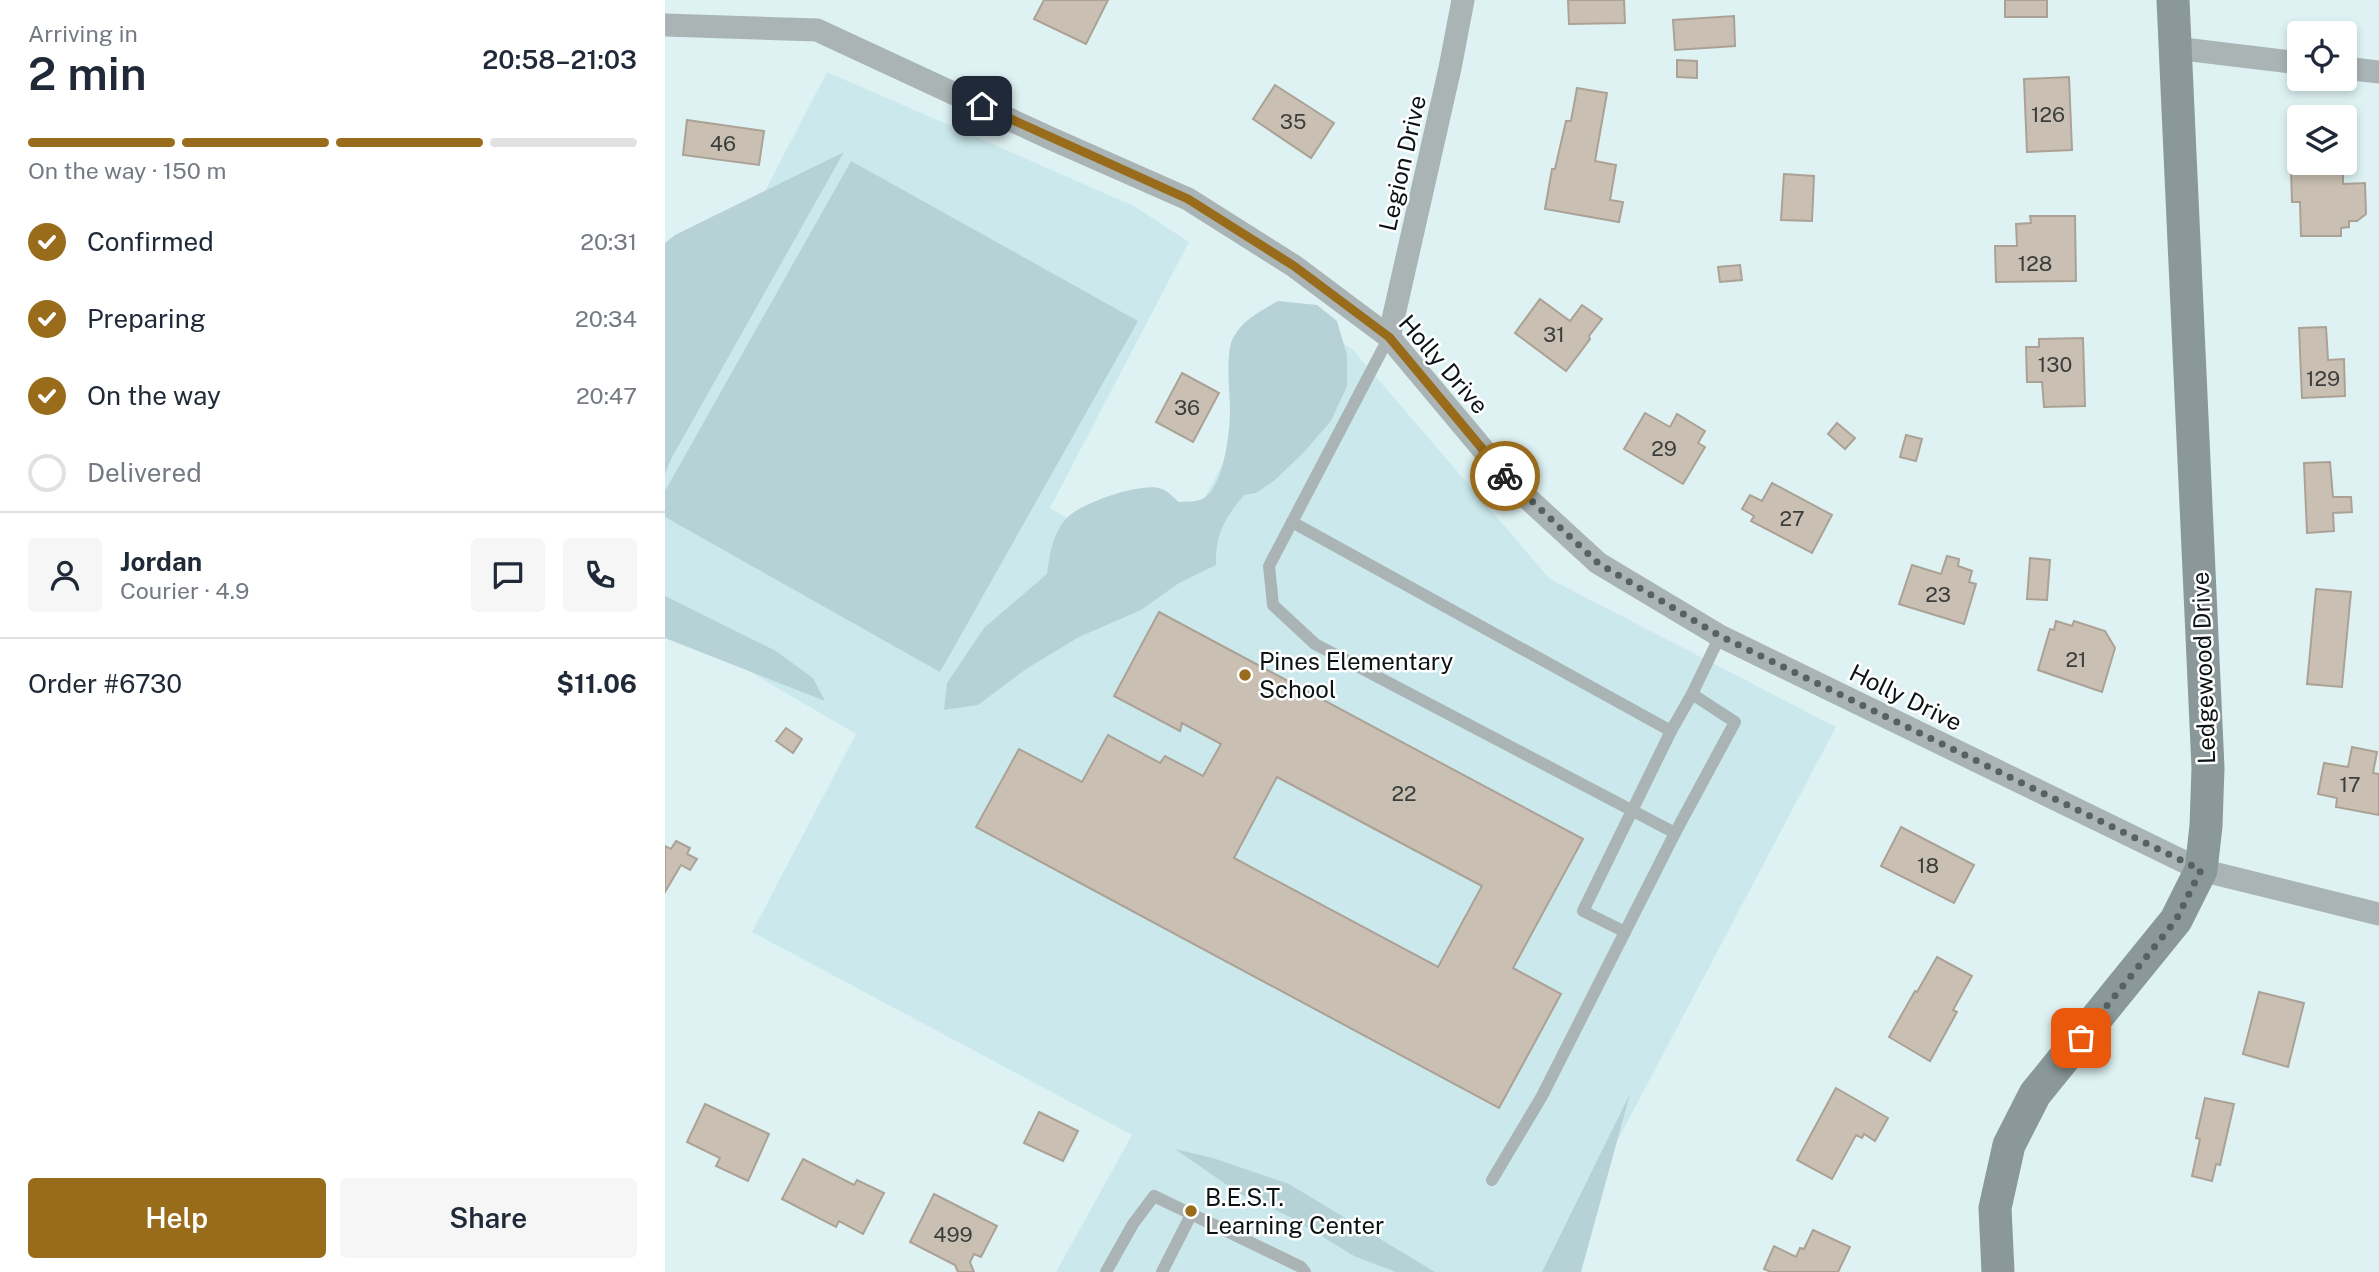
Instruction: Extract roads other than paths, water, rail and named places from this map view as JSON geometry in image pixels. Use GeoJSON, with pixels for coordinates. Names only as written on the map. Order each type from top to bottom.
{"type":"FeatureCollection","features":[{"type":"Feature","properties":{"kind":"street","name":"Legion Drive"},"geometry":{"type":"LineString","coordinates":[[1389,337],[1463,0]]}},
{"type":"Feature","properties":{"kind":"street","name":"Ledgewood Drive"},"geometry":{"type":"LineString","coordinates":[[1998,1272],[1995,1208],[2009,1145],[2035,1094],[2176,920],[2201,870],[2208,768],[2173,0]]}},
{"type":"Feature","properties":{"kind":"street","name":"Holly Drive"},"geometry":{"type":"LineString","coordinates":[[665,25],[817,30],[1188,199],[1294,266],[1389,337],[1512,484],[1598,563],[1720,636],[2201,870],[2379,914]]}},
{"type":"Feature","properties":{"kind":"street"},"geometry":{"type":"LineString","coordinates":[[2175,48],[2287,62]]}},
{"type":"Feature","properties":{"kind":"street"},"geometry":{"type":"LineString","coordinates":[[2357,69],[2379,72]]}},
{"type":"Feature","properties":{"kind":"lane"},"geometry":{"type":"LineString","coordinates":[[1389,337],[1269,566],[1273,605],[1315,644],[1675,833]]}},
{"type":"Feature","properties":{"kind":"lane"},"geometry":{"type":"LineString","coordinates":[[1292,523],[1671,731]]}},
{"type":"Feature","properties":{"kind":"lane"},"geometry":{"type":"LineString","coordinates":[[1625,932],[1583,911],[1720,636]]}},
{"type":"Feature","properties":{"kind":"lane"},"geometry":{"type":"LineString","coordinates":[[1492,1180],[1542,1096],[1675,833],[1735,722],[1692,694]]}},
{"type":"Feature","properties":{"kind":"lane"},"geometry":{"type":"LineString","coordinates":[[1106,1272],[1133,1224],[1154,1196],[1301,1267],[1305,1272]]}},
{"type":"Feature","properties":{"kind":"lane"},"geometry":{"type":"LineString","coordinates":[[1162,1272],[1192,1213]]}},
{"type":"Feature","properties":{"kind":"place","name":"Pines Elementary School"},"geometry":{"type":"Point","coordinates":[1245,675]}},
{"type":"Feature","properties":{"kind":"place","name":"B.E.S.T. Learning Center"},"geometry":{"type":"Point","coordinates":[1191,1211]}}]}
